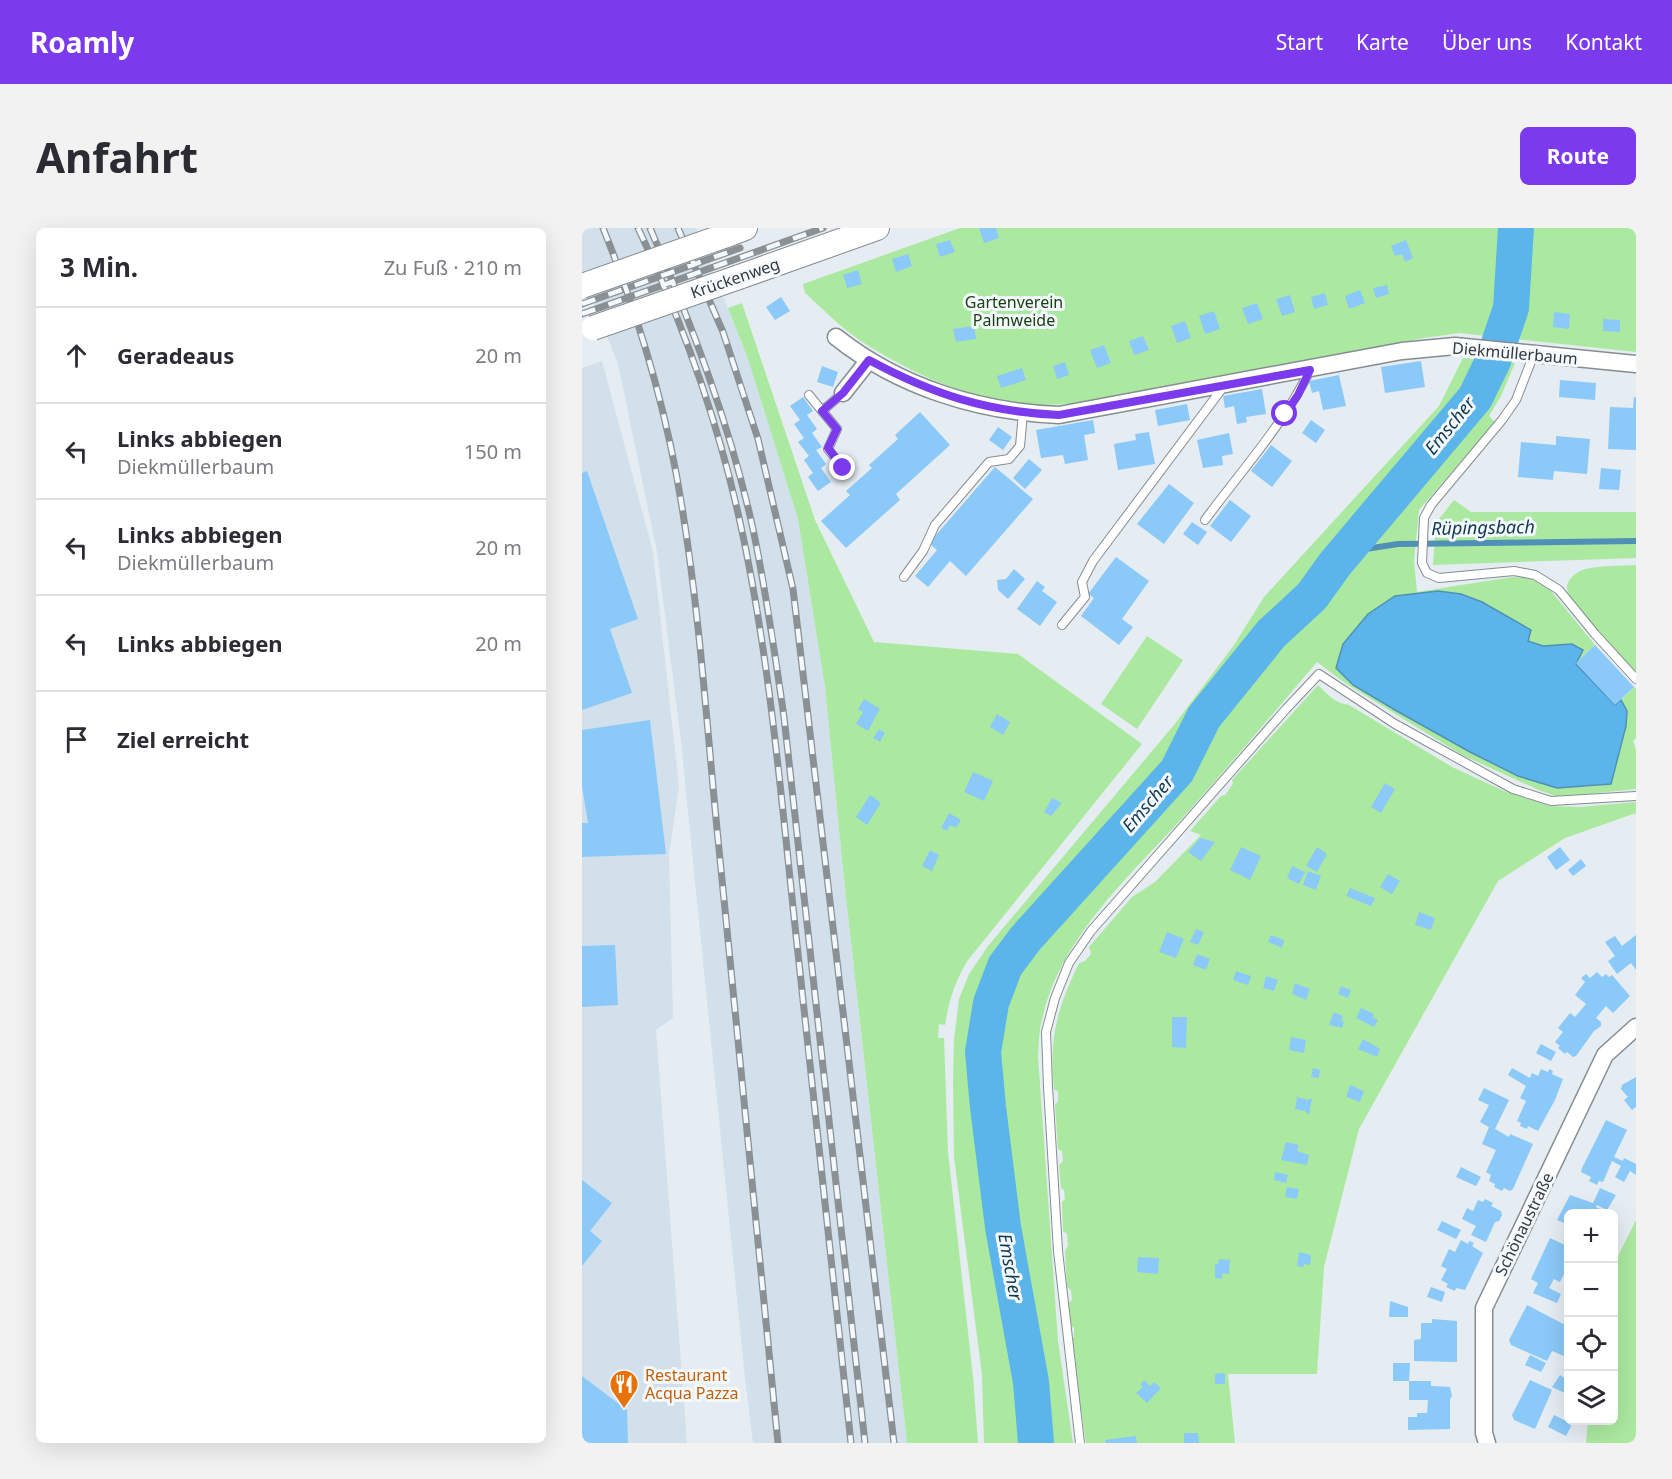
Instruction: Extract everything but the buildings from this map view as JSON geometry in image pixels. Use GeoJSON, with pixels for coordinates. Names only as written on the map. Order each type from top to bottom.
{"type":"FeatureCollection","features":[{"type":"Feature","properties":{"kind":"main road","name":"Krückenweg"},"geometry":{"type":"LineString","coordinates":[[587,331],[877,228]]}},
{"type":"Feature","properties":{"kind":"main road"},"geometry":{"type":"LineString","coordinates":[[582,286],[734,232]]}},
{"type":"Feature","properties":{"kind":"street","name":"Diekmüllerbaum"},"geometry":{"type":"LineString","coordinates":[[836,337],[869,360],[904,379],[935,392],[984,406],[1023,413],[1059,415],[1310,370],[1402,351],[1455,346],[1636,364]]}},
{"type":"Feature","properties":{"kind":"street"},"geometry":{"type":"LineString","coordinates":[[843,393],[869,360]]}},
{"type":"Feature","properties":{"kind":"street","name":"Schönaustraße"},"geometry":{"type":"LineString","coordinates":[[1487,1443],[1484,1433],[1484,1308],[1605,1055],[1636,1027]]}},
{"type":"Feature","properties":{"kind":"lane"},"geometry":{"type":"LineString","coordinates":[[1534,354],[1516,400],[1431,505],[1424,518],[1422,563],[1427,573],[1439,578],[1514,571],[1535,575],[1559,590],[1636,679]]}},
{"type":"Feature","properties":{"kind":"lane"},"geometry":{"type":"LineString","coordinates":[[1205,520],[1285,414],[1298,395],[1310,370]]}},
{"type":"Feature","properties":{"kind":"lane"},"geometry":{"type":"LineString","coordinates":[[1062,625],[1085,597],[1082,582],[1093,561],[1224,385]]}},
{"type":"Feature","properties":{"kind":"lane"},"geometry":{"type":"LineString","coordinates":[[822,411],[843,393]]}},
{"type":"Feature","properties":{"kind":"lane"},"geometry":{"type":"LineString","coordinates":[[809,394],[837,429],[828,448],[843,468]]}},
{"type":"Feature","properties":{"kind":"lane"},"geometry":{"type":"LineString","coordinates":[[904,577],[923,551],[935,525],[981,471],[989,462],[1010,459],[1020,446],[1023,413]]}},
{"type":"Feature","properties":{"kind":"lane"},"geometry":{"type":"LineString","coordinates":[[1080,1443],[1058,1251],[1046,1032],[1055,998],[1069,963],[1091,932],[1319,674],[1395,724],[1513,789],[1551,801],[1636,796]]}},
{"type":"Feature","properties":{"kind":"shaded area"},"geometry":{"type":"Polygon","coordinates":[[[582,228],[696,228],[748,359],[798,519],[825,687],[843,870],[907,1443],[753,1443],[681,742],[657,552],[618,364],[582,272],[582,228]]]}},
{"type":"Feature","properties":{"kind":"shaded area"},"geometry":{"type":"Polygon","coordinates":[[[602,361],[653,552],[679,786],[669,855],[673,1018],[656,1030],[687,1443],[582,1443],[582,368],[602,361]]]}},
{"type":"Feature","properties":{"kind":"green space","name":"Gartenverein Palmweide"},"geometry":{"type":"Polygon","coordinates":[[[960,228],[1636,228],[1636,352],[1460,333],[1070,404],[1021,404],[968,393],[912,370],[854,336],[805,293],[803,284],[960,228]]]}},
{"type":"Feature","properties":{"kind":"green space"},"geometry":{"type":"Polygon","coordinates":[[[742,303],[815,520],[874,642],[1018,654],[1142,744],[968,960],[953,991],[945,1025],[939,1024],[938,1038],[944,1038],[948,1152],[978,1443],[907,1443],[843,870],[825,687],[798,519],[748,359],[728,308],[742,303]]]}},
{"type":"Feature","properties":{"kind":"green space"},"geometry":{"type":"Polygon","coordinates":[[[1463,358],[1515,363],[1501,396],[1489,416],[1495,422],[1419,510],[1414,561],[1417,592],[1512,577],[1530,578],[1551,591],[1595,645],[1576,663],[1572,644],[1543,646],[1527,641],[1503,615],[1482,602],[1461,594],[1438,591],[1395,596],[1336,668],[1353,685],[1470,752],[1518,776],[1557,788],[1611,783],[1627,711],[1621,700],[1634,687],[1636,689],[1636,738],[1633,741],[1636,750],[1636,789],[1559,797],[1541,791],[1462,755],[1345,683],[1317,662],[1203,795],[1122,882],[1083,932],[1052,986],[1039,1036],[1038,1056],[1058,1341],[1073,1443],[984,1443],[982,1375],[954,1157],[954,1039],[959,999],[969,974],[988,946],[1174,725],[1234,645],[1264,597],[1439,406],[1463,358]]]}},
{"type":"Feature","properties":{"kind":"green space"},"geometry":{"type":"Polygon","coordinates":[[[1454,500],[1471,512],[1636,512],[1636,558],[1433,565],[1435,537],[1439,537],[1439,519],[1454,500]]]}},
{"type":"Feature","properties":{"kind":"green space"},"geometry":{"type":"Polygon","coordinates":[[[1636,565],[1636,672],[1586,619],[1567,589],[1571,578],[1586,569],[1636,565]]]}},
{"type":"Feature","properties":{"kind":"green space"},"geometry":{"type":"Polygon","coordinates":[[[1147,636],[1183,660],[1137,729],[1101,704],[1147,636]]]}},
{"type":"Feature","properties":{"kind":"green space"},"geometry":{"type":"Polygon","coordinates":[[[1318,685],[1336,700],[1349,705],[1452,767],[1504,791],[1549,806],[1580,807],[1636,802],[1636,813],[1565,838],[1498,881],[1359,1129],[1324,1267],[1317,1374],[1228,1374],[1235,1443],[1086,1443],[1071,1341],[1074,1337],[1074,1328],[1070,1325],[1068,1303],[1072,1300],[1071,1290],[1067,1287],[1065,1251],[1068,1246],[1067,1234],[1063,1231],[1062,1202],[1065,1199],[1064,1190],[1061,1188],[1059,1165],[1063,1161],[1062,1151],[1058,1149],[1055,1105],[1058,1101],[1058,1092],[1054,1089],[1054,1038],[1060,1009],[1079,963],[1085,961],[1091,954],[1089,947],[1132,897],[1155,882],[1201,835],[1190,831],[1221,796],[1225,795],[1233,784],[1232,780],[1318,685]]]}},
{"type":"Feature","properties":{"kind":"green space"},"geometry":{"type":"Polygon","coordinates":[[[1636,1220],[1636,1443],[1586,1443],[1588,1425],[1618,1425],[1618,1256],[1636,1220]]]}},
{"type":"Feature","properties":{"kind":"water"},"geometry":{"type":"Polygon","coordinates":[[[1438,591],[1461,594],[1482,602],[1531,630],[1528,641],[1543,646],[1572,644],[1583,650],[1576,664],[1615,705],[1621,700],[1627,711],[1626,726],[1611,784],[1557,788],[1518,776],[1395,710],[1353,685],[1336,668],[1343,644],[1368,614],[1395,596],[1438,591]]]}},
{"type":"Feature","properties":{"kind":"waterway","name":"Emscher"},"geometry":{"type":"LineString","coordinates":[[1036,1443],[1031,1382],[1003,1227],[983,1052],[991,1003],[1005,966],[1026,938],[1177,771],[1204,717],[1271,634],[1312,596],[1335,564],[1475,398],[1493,361],[1511,308],[1516,228]]}},
{"type":"Feature","properties":{"kind":"waterway","name":"Rüpingsbach"},"geometry":{"type":"LineString","coordinates":[[1335,564],[1359,550],[1398,544],[1636,541]]}},
{"type":"Feature","properties":{"kind":"railway"},"geometry":{"type":"LineString","coordinates":[[603,228],[640,330],[660,400],[676,471],[688,548],[703,673],[778,1443]]}},
{"type":"Feature","properties":{"kind":"railway"},"geometry":{"type":"LineString","coordinates":[[638,228],[684,335],[710,409],[740,522],[759,624],[774,728],[851,1443]]}},
{"type":"Feature","properties":{"kind":"railway"},"geometry":{"type":"LineString","coordinates":[[650,228],[709,376],[744,490],[762,576],[784,717],[865,1443]]}},
{"type":"Feature","properties":{"kind":"railway"},"geometry":{"type":"LineString","coordinates":[[678,228],[723,332],[758,439],[793,589],[894,1443]]}},
{"type":"Feature","properties":{"kind":"railway"},"geometry":{"type":"LineString","coordinates":[[582,314],[823,228]]}},
{"type":"Feature","properties":{"kind":"railway"},"geometry":{"type":"LineString","coordinates":[[582,304],[740,248]]}},
{"type":"Feature","properties":{"kind":"place","name":"Restaurant Acqua Pazza"},"geometry":{"type":"Point","coordinates":[624,1410]}},
{"type":"Feature","properties":{"kind":"route"},"geometry":{"type":"LineString","coordinates":[[843,468],[828,448],[837,429],[822,411],[843,393],[869,360],[904,379],[935,392],[984,406],[1023,413],[1059,415],[1310,370],[1298,395],[1285,414]]}}]}
